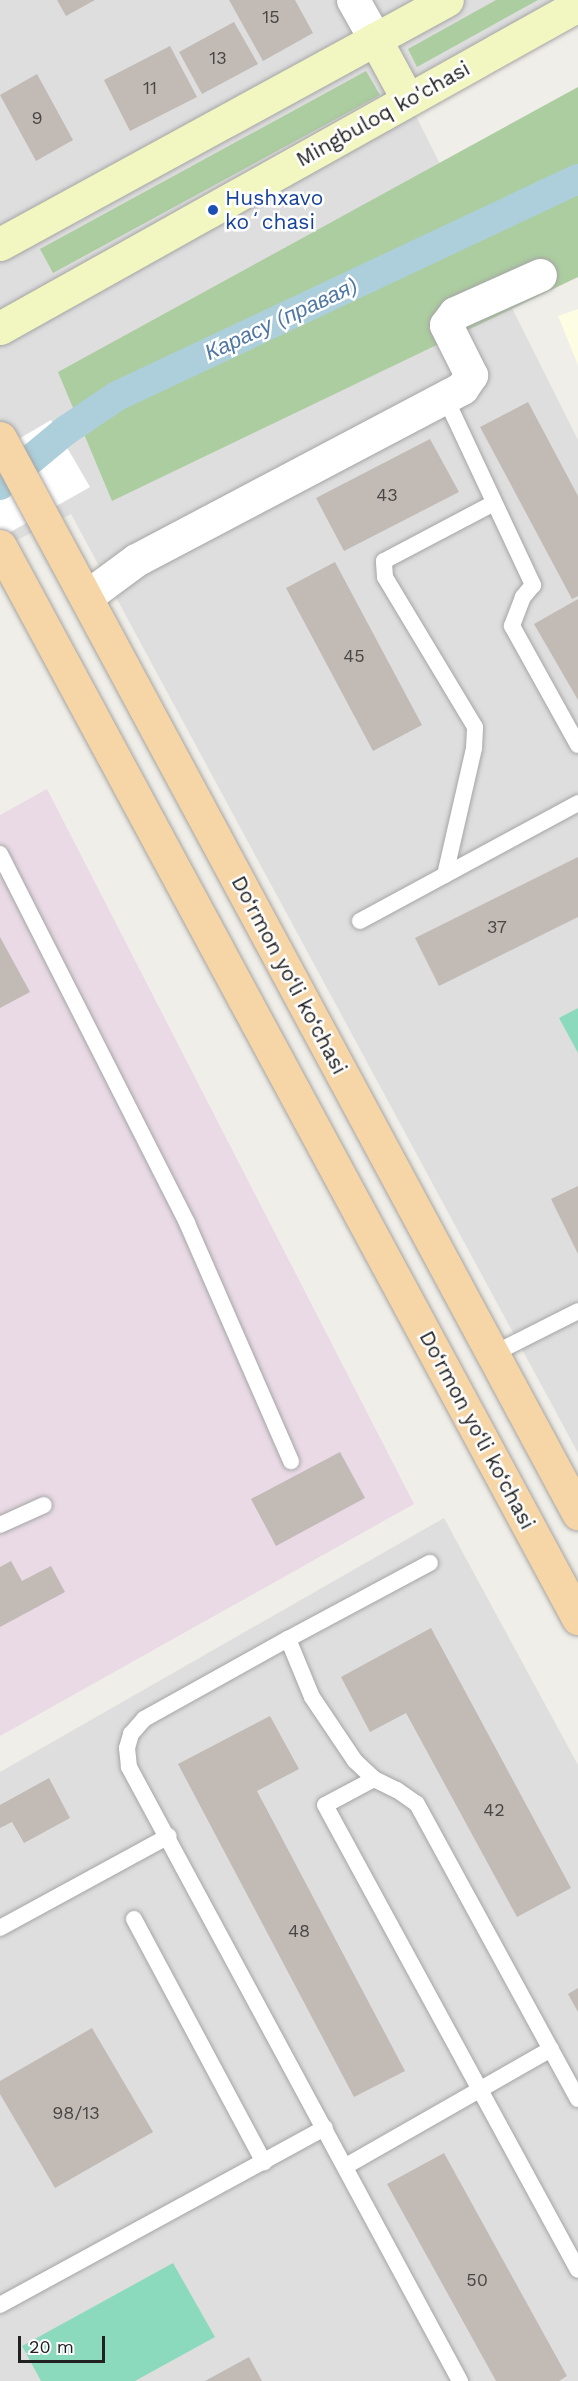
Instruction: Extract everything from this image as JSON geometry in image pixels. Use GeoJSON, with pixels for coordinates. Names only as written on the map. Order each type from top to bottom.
{"type":"FeatureCollection","features":[{"type":"Feature","properties":{"kind":"main road"},"geometry":{"type":"LineString","coordinates":[[0,244],[447,0]]}},
{"type":"Feature","properties":{"kind":"main road","name":"Mingbuloq ko'chasi"},"geometry":{"type":"LineString","coordinates":[[0,328],[578,5]]}},
{"type":"Feature","properties":{"kind":"main road"},"geometry":{"type":"LineString","coordinates":[[375,39],[408,100]]}},
{"type":"Feature","properties":{"kind":"main road","name":"Do‘rmon yo‘li ko‘chasi"},"geometry":{"type":"LineString","coordinates":[[2,442],[578,1513]]}},
{"type":"Feature","properties":{"kind":"main road","name":"Do‘rmon yo‘li ko‘chasi"},"geometry":{"type":"LineString","coordinates":[[0,546],[578,1618]]}},
{"type":"Feature","properties":{"kind":"street"},"geometry":{"type":"LineString","coordinates":[[353,0],[375,39]]}},
{"type":"Feature","properties":{"kind":"street"},"geometry":{"type":"LineString","coordinates":[[86,597],[136,560],[462,388],[471,375],[446,325],[450,319],[455,313],[540,275]]}},
{"type":"Feature","properties":{"kind":"lane"},"geometry":{"type":"LineString","coordinates":[[445,397],[533,585],[523,597],[512,627],[578,745]]}},
{"type":"Feature","properties":{"kind":"lane"},"geometry":{"type":"LineString","coordinates":[[445,875],[474,748],[475,727],[385,577],[384,561],[494,503]]}},
{"type":"Feature","properties":{"kind":"lane"},"geometry":{"type":"LineString","coordinates":[[360,921],[578,803]]}},
{"type":"Feature","properties":{"kind":"lane"},"geometry":{"type":"LineString","coordinates":[[0,854],[187,1223],[291,1461]]}},
{"type":"Feature","properties":{"kind":"lane"},"geometry":{"type":"LineString","coordinates":[[493,1354],[578,1311]]}},
{"type":"Feature","properties":{"kind":"lane"},"geometry":{"type":"LineString","coordinates":[[0,1525],[44,1504]]}},
{"type":"Feature","properties":{"kind":"lane"},"geometry":{"type":"LineString","coordinates":[[430,1563],[144,1719],[131,1734],[127,1748],[129,1767],[169,1836],[460,2381]]}},
{"type":"Feature","properties":{"kind":"lane"},"geometry":{"type":"LineString","coordinates":[[288,1639],[312,1697],[355,1761],[374,1779],[397,1790],[417,1804],[578,2099]]}},
{"type":"Feature","properties":{"kind":"lane"},"geometry":{"type":"LineString","coordinates":[[374,1779],[325,1804],[578,2270]]}},
{"type":"Feature","properties":{"kind":"lane"},"geometry":{"type":"LineString","coordinates":[[0,1928],[169,1836]]}},
{"type":"Feature","properties":{"kind":"lane"},"geometry":{"type":"LineString","coordinates":[[134,1919],[264,2162]]}},
{"type":"Feature","properties":{"kind":"lane"},"geometry":{"type":"LineString","coordinates":[[346,2166],[551,2049]]}},
{"type":"Feature","properties":{"kind":"lane"},"geometry":{"type":"LineString","coordinates":[[0,2305],[325,2128]]}},
{"type":"Feature","properties":{"kind":"shaded area"},"geometry":{"type":"Polygon","coordinates":[[[0,0],[578,0],[408,100],[578,440],[578,1453],[71,514],[0,548],[0,0]]]}},
{"type":"Feature","properties":{"kind":"shaded area"},"geometry":{"type":"Polygon","coordinates":[[[578,309],[578,365],[558,316],[578,309]]]}},
{"type":"Feature","properties":{"kind":"shaded area"},"geometry":{"type":"Polygon","coordinates":[[[47,789],[414,1504],[0,1736],[0,815],[47,789]]]}},
{"type":"Feature","properties":{"kind":"shaded area"},"geometry":{"type":"Polygon","coordinates":[[[444,1518],[578,1765],[578,2381],[0,2381],[0,1772],[444,1518]]]}},
{"type":"Feature","properties":{"kind":"green space"},"geometry":{"type":"Polygon","coordinates":[[[496,0],[538,0],[417,67],[408,49],[496,0]]]}},
{"type":"Feature","properties":{"kind":"green space"},"geometry":{"type":"Polygon","coordinates":[[[366,71],[380,95],[53,273],[40,249],[366,71]]]}},
{"type":"Feature","properties":{"kind":"green space"},"geometry":{"type":"Polygon","coordinates":[[[578,87],[578,277],[112,501],[58,372],[578,87]]]}},
{"type":"Feature","properties":{"kind":"green space"},"geometry":{"type":"Polygon","coordinates":[[[578,1008],[578,1053],[559,1018],[578,1008]]]}},
{"type":"Feature","properties":{"kind":"green space"},"geometry":{"type":"Polygon","coordinates":[[[173,2263],[215,2337],[135,2381],[41,2381],[22,2346],[173,2263]]]}},
{"type":"Feature","properties":{"kind":"pier"},"geometry":{"type":"Polygon","coordinates":[[[51,420],[90,487],[0,538],[0,450],[51,420]]]}},
{"type":"Feature","properties":{"kind":"building"},"geometry":{"type":"Polygon","coordinates":[[[57,0],[95,0],[66,16],[57,0]]]}},
{"type":"Feature","properties":{"kind":"building"},"geometry":{"type":"Polygon","coordinates":[[[229,0],[295,0],[313,33],[263,61],[229,0]]]}},
{"type":"Feature","properties":{"kind":"building"},"geometry":{"type":"Polygon","coordinates":[[[234,22],[258,64],[202,94],[179,52],[234,22]]]}},
{"type":"Feature","properties":{"kind":"building"},"geometry":{"type":"Polygon","coordinates":[[[170,46],[197,97],[130,131],[104,80],[170,46]]]}},
{"type":"Feature","properties":{"kind":"building"},"geometry":{"type":"Polygon","coordinates":[[[37,74],[73,140],[36,161],[0,95],[37,74]]]}},
{"type":"Feature","properties":{"kind":"building"},"geometry":{"type":"Polygon","coordinates":[[[528,402],[578,496],[578,596],[572,599],[480,427],[528,402]]]}},
{"type":"Feature","properties":{"kind":"building"},"geometry":{"type":"Polygon","coordinates":[[[430,439],[459,492],[344,551],[316,498],[430,439]]]}},
{"type":"Feature","properties":{"kind":"building"},"geometry":{"type":"Polygon","coordinates":[[[335,562],[422,725],[373,751],[286,588],[335,562]]]}},
{"type":"Feature","properties":{"kind":"building"},"geometry":{"type":"Polygon","coordinates":[[[578,599],[578,700],[534,624],[578,599]]]}},
{"type":"Feature","properties":{"kind":"building"},"geometry":{"type":"Polygon","coordinates":[[[578,857],[578,917],[439,986],[415,938],[578,857]]]}},
{"type":"Feature","properties":{"kind":"building"},"geometry":{"type":"Polygon","coordinates":[[[0,937],[30,992],[0,1008],[0,937]]]}},
{"type":"Feature","properties":{"kind":"building"},"geometry":{"type":"Polygon","coordinates":[[[578,1186],[578,1254],[551,1199],[578,1186]]]}},
{"type":"Feature","properties":{"kind":"building"},"geometry":{"type":"Polygon","coordinates":[[[340,1452],[365,1498],[276,1546],[251,1499],[340,1452]]]}},
{"type":"Feature","properties":{"kind":"building"},"geometry":{"type":"Polygon","coordinates":[[[11,1561],[22,1581],[51,1566],[65,1592],[0,1627],[0,1567],[11,1561]]]}},
{"type":"Feature","properties":{"kind":"building"},"geometry":{"type":"Polygon","coordinates":[[[431,1628],[571,1888],[517,1917],[406,1713],[370,1732],[341,1677],[431,1628]]]}},
{"type":"Feature","properties":{"kind":"building"},"geometry":{"type":"Polygon","coordinates":[[[270,1716],[299,1769],[257,1791],[405,2071],[354,2097],[178,1764],[270,1716]]]}},
{"type":"Feature","properties":{"kind":"building"},"geometry":{"type":"Polygon","coordinates":[[[49,1778],[70,1818],[24,1843],[12,1822],[0,1828],[0,1805],[49,1778]]]}},
{"type":"Feature","properties":{"kind":"building"},"geometry":{"type":"Polygon","coordinates":[[[578,1988],[578,2012],[568,1994],[578,1988]]]}},
{"type":"Feature","properties":{"kind":"building"},"geometry":{"type":"Polygon","coordinates":[[[92,2028],[153,2132],[55,2188],[0,2094],[0,2081],[92,2028]]]}},
{"type":"Feature","properties":{"kind":"building"},"geometry":{"type":"Polygon","coordinates":[[[444,2153],[567,2376],[559,2381],[496,2381],[387,2184],[444,2153]]]}},
{"type":"Feature","properties":{"kind":"building"},"geometry":{"type":"Polygon","coordinates":[[[249,2357],[262,2381],[205,2381],[249,2357]]]}},
{"type":"Feature","properties":{"kind":"waterway","name":"Карасу (правая)"},"geometry":{"type":"LineString","coordinates":[[0,485],[65,431],[117,396],[578,179]]}},
{"type":"Feature","properties":{"kind":"place","name":"Hushxavo koʻchasi"},"geometry":{"type":"Point","coordinates":[213,210]}}]}
